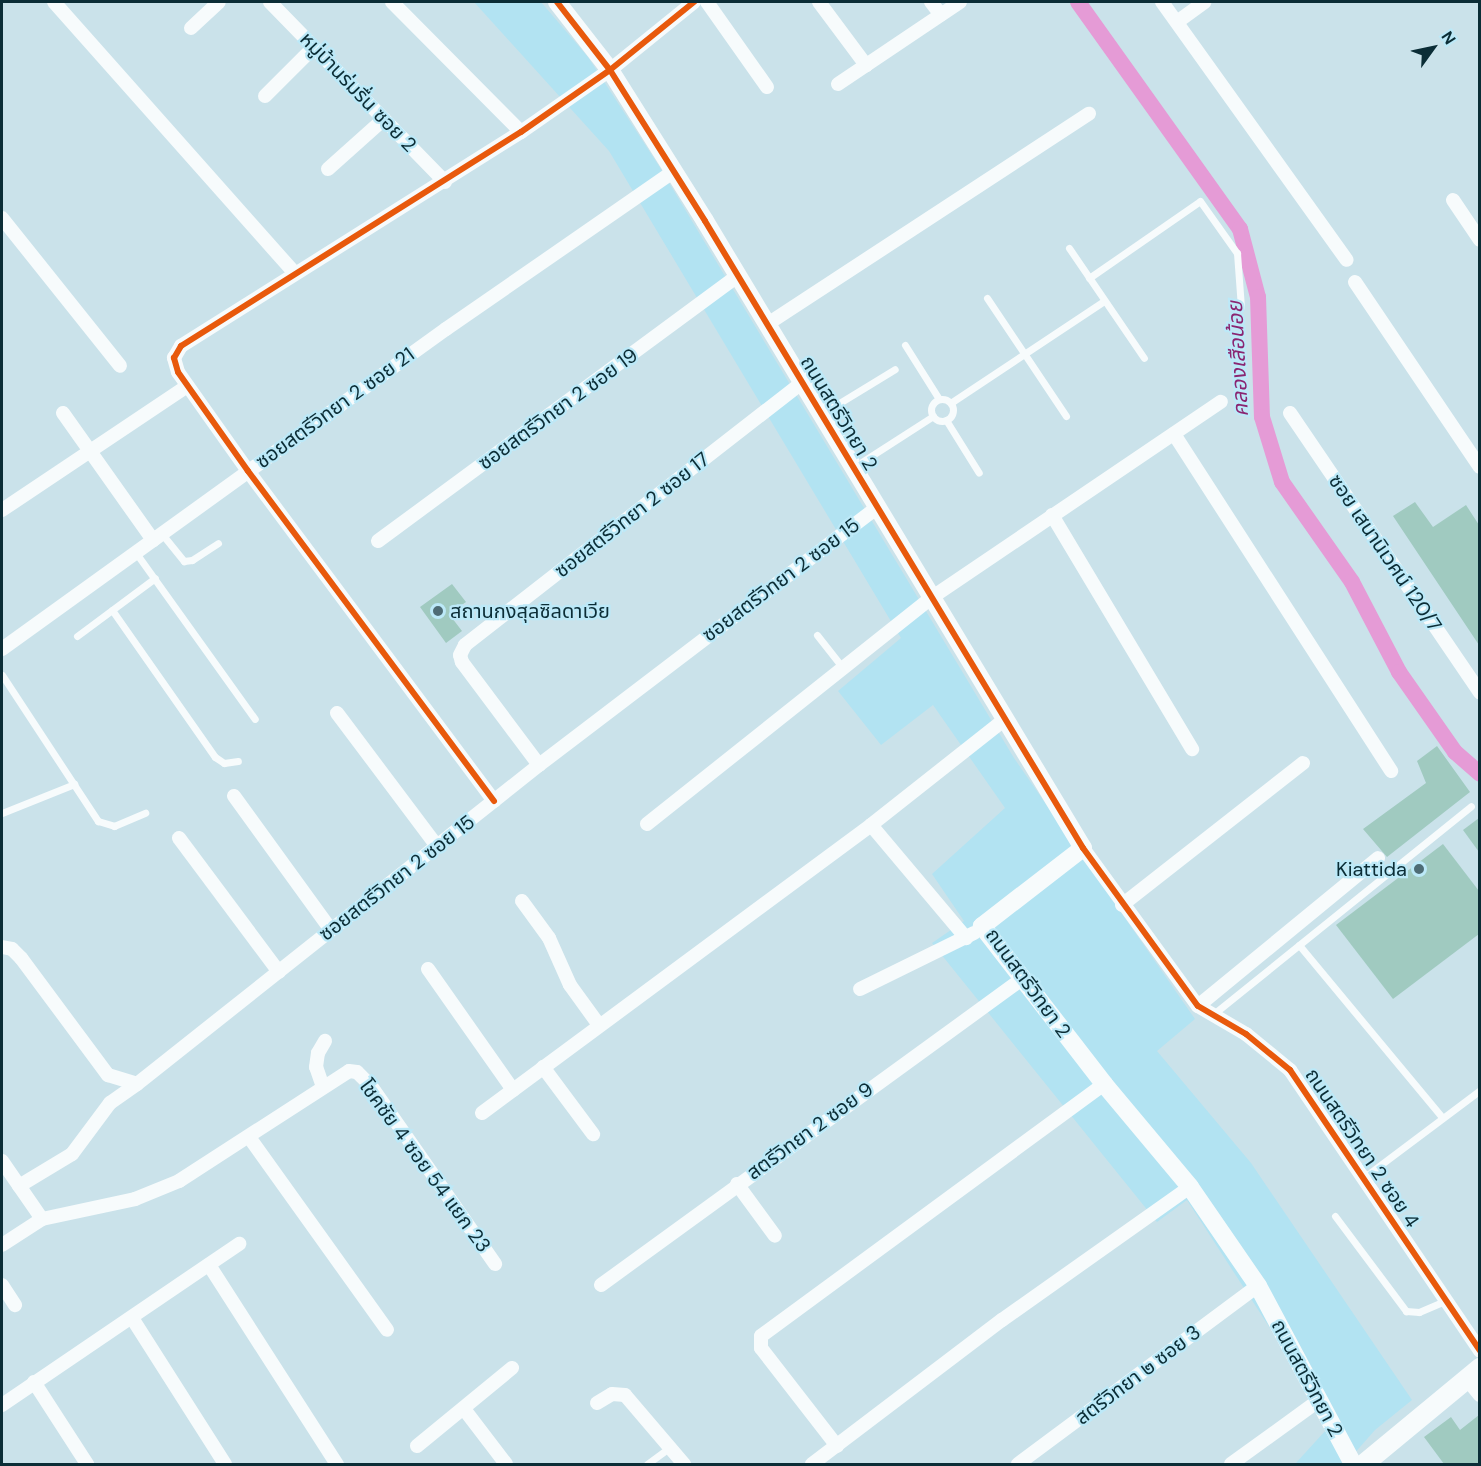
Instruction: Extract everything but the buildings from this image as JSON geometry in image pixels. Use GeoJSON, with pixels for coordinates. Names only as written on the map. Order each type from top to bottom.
{"type":"FeatureCollection","features":[{"type":"Feature","properties":{"kind":"main road"},"geometry":{"type":"LineString","coordinates":[[1364,1464],[1473,1373]]}},
{"type":"Feature","properties":{"kind":"street"},"geometry":{"type":"LineString","coordinates":[[54,2],[295,273]]}},
{"type":"Feature","properties":{"kind":"street"},"geometry":{"type":"LineString","coordinates":[[191,28],[219,2]]}},
{"type":"Feature","properties":{"kind":"street","name":"หมู่บ้านร่มรื่น ซอย 2"},"geometry":{"type":"LineString","coordinates":[[270,2],[445,182]]}},
{"type":"Feature","properties":{"kind":"street"},"geometry":{"type":"LineString","coordinates":[[392,2],[521,132]]}},
{"type":"Feature","properties":{"kind":"street","name":"ถนนสตรีวิทยา 2"},"geometry":{"type":"LineString","coordinates":[[557,2],[610,70],[738,276],[930,598],[1083,848],[982,926],[1104,1084],[1190,1187],[1258,1286],[1353,1464]]}},
{"type":"Feature","properties":{"kind":"street"},"geometry":{"type":"LineString","coordinates":[[494,801],[248,471],[187,386],[174,358],[181,346],[295,273],[445,182],[521,132],[610,70],[694,2]]}},
{"type":"Feature","properties":{"kind":"street"},"geometry":{"type":"LineString","coordinates":[[707,2],[767,87]]}},
{"type":"Feature","properties":{"kind":"street"},"geometry":{"type":"LineString","coordinates":[[819,2],[866,65]]}},
{"type":"Feature","properties":{"kind":"street"},"geometry":{"type":"LineString","coordinates":[[931,2],[940,15]]}},
{"type":"Feature","properties":{"kind":"street"},"geometry":{"type":"LineString","coordinates":[[838,84],[960,2]]}},
{"type":"Feature","properties":{"kind":"street"},"geometry":{"type":"LineString","coordinates":[[1162,2],[1347,260]]}},
{"type":"Feature","properties":{"kind":"street"},"geometry":{"type":"LineString","coordinates":[[1177,22],[1205,2]]}},
{"type":"Feature","properties":{"kind":"street"},"geometry":{"type":"LineString","coordinates":[[265,96],[314,47]]}},
{"type":"Feature","properties":{"kind":"street"},"geometry":{"type":"LineString","coordinates":[[766,325],[1089,114]]}},
{"type":"Feature","properties":{"kind":"street"},"geometry":{"type":"LineString","coordinates":[[328,169],[384,119]]}},
{"type":"Feature","properties":{"kind":"street","name":"ซอยสตรีวิทยา 2 ซอย 21"},"geometry":{"type":"LineString","coordinates":[[2,649],[248,471],[673,172]]}},
{"type":"Feature","properties":{"kind":"street"},"geometry":{"type":"LineString","coordinates":[[1452,200],[1479,240]]}},
{"type":"Feature","properties":{"kind":"street"},"geometry":{"type":"LineString","coordinates":[[2,218],[120,366]]}},
{"type":"Feature","properties":{"kind":"street","name":"ซอยสตรีวิทยา 2 ซอย 19"},"geometry":{"type":"LineString","coordinates":[[378,541],[738,276]]}},
{"type":"Feature","properties":{"kind":"street"},"geometry":{"type":"LineString","coordinates":[[1355,282],[1479,467]]}},
{"type":"Feature","properties":{"kind":"street","name":"ซอยสตรีวิทยา 2 ซอย 17"},"geometry":{"type":"LineString","coordinates":[[539,765],[462,662],[462,650],[802,383]]}},
{"type":"Feature","properties":{"kind":"street"},"geometry":{"type":"LineString","coordinates":[[2,510],[187,386]]}},
{"type":"Feature","properties":{"kind":"street"},"geometry":{"type":"LineString","coordinates":[[647,824],[930,598],[1221,402]]}},
{"type":"Feature","properties":{"kind":"street"},"geometry":{"type":"LineString","coordinates":[[63,413],[158,537]]}},
{"type":"Feature","properties":{"kind":"street","name":"ซอย เสนานิเวศน์ 120/7"},"geometry":{"type":"LineString","coordinates":[[1290,413],[1479,693]]}},
{"type":"Feature","properties":{"kind":"street"},"geometry":{"type":"LineString","coordinates":[[1174,434],[1391,771]]}},
{"type":"Feature","properties":{"kind":"street","name":"ซอยสตรีวิทยา 2 ซอย 15"},"geometry":{"type":"LineString","coordinates":[[19,1186],[72,1154],[110,1103],[539,765],[876,508]]}},
{"type":"Feature","properties":{"kind":"street"},"geometry":{"type":"LineString","coordinates":[[1052,516],[1192,749]]}},
{"type":"Feature","properties":{"kind":"street"},"geometry":{"type":"LineString","coordinates":[[337,713],[437,846]]}},
{"type":"Feature","properties":{"kind":"street"},"geometry":{"type":"LineString","coordinates":[[482,1113],[871,825],[1005,719]]}},
{"type":"Feature","properties":{"kind":"street"},"geometry":{"type":"LineString","coordinates":[[1122,905],[1303,763]]}},
{"type":"Feature","properties":{"kind":"street"},"geometry":{"type":"LineString","coordinates":[[234,796],[332,930]]}},
{"type":"Feature","properties":{"kind":"street"},"geometry":{"type":"LineString","coordinates":[[871,825],[966,938]]}},
{"type":"Feature","properties":{"kind":"street"},"geometry":{"type":"LineString","coordinates":[[178,838],[279,972]]}},
{"type":"Feature","properties":{"kind":"street","name":"ถนนสตรีวิทยา 2 ซอย 4"},"geometry":{"type":"LineString","coordinates":[[1083,848],[1122,905],[1198,1006],[1211,1017],[1246,1034],[1290,1070],[1479,1351]]}},
{"type":"Feature","properties":{"kind":"street"},"geometry":{"type":"LineString","coordinates":[[1198,1006],[1378,858]]}},
{"type":"Feature","properties":{"kind":"street"},"geometry":{"type":"LineString","coordinates":[[522,901],[549,938],[570,985],[600,1025]]}},
{"type":"Feature","properties":{"kind":"street"},"geometry":{"type":"LineString","coordinates":[[860,989],[966,938],[982,926]]}},
{"type":"Feature","properties":{"kind":"street"},"geometry":{"type":"LineString","coordinates":[[2,946],[12,949],[21,958],[108,1075],[137,1084]]}},
{"type":"Feature","properties":{"kind":"street"},"geometry":{"type":"LineString","coordinates":[[428,969],[513,1090]]}},
{"type":"Feature","properties":{"kind":"street","name":"สตรีวิทยา 2 ซอย 9"},"geometry":{"type":"LineString","coordinates":[[601,1285],[1022,979]]}},
{"type":"Feature","properties":{"kind":"street"},"geometry":{"type":"LineString","coordinates":[[323,1087],[316,1067],[318,1053],[325,1041]]}},
{"type":"Feature","properties":{"kind":"street"},"geometry":{"type":"LineString","coordinates":[[543,1067],[593,1134]]}},
{"type":"Feature","properties":{"kind":"street","name":"โชคชัย 4 ซอย 54 แยก 23"},"geometry":{"type":"LineString","coordinates":[[2,1245],[42,1219],[146,1194],[203,1168],[349,1071],[365,1078],[495,1264]]}},
{"type":"Feature","properties":{"kind":"street"},"geometry":{"type":"LineString","coordinates":[[837,1446],[761,1348],[761,1336],[1104,1084]]}},
{"type":"Feature","properties":{"kind":"street"},"geometry":{"type":"LineString","coordinates":[[249,1137],[387,1330]]}},
{"type":"Feature","properties":{"kind":"street"},"geometry":{"type":"LineString","coordinates":[[2,1161],[42,1219]]}},
{"type":"Feature","properties":{"kind":"street"},"geometry":{"type":"LineString","coordinates":[[737,1184],[775,1236]]}},
{"type":"Feature","properties":{"kind":"street"},"geometry":{"type":"LineString","coordinates":[[812,1464],[1011,1314],[1190,1187]]}},
{"type":"Feature","properties":{"kind":"street"},"geometry":{"type":"LineString","coordinates":[[2,1405],[238,1244]]}},
{"type":"Feature","properties":{"kind":"street"},"geometry":{"type":"LineString","coordinates":[[209,1264],[337,1464]]}},
{"type":"Feature","properties":{"kind":"street"},"geometry":{"type":"LineString","coordinates":[[2,1285],[15,1305]]}},
{"type":"Feature","properties":{"kind":"street","name":"สตรีวิทยา ๒ ซอย 3"},"geometry":{"type":"LineString","coordinates":[[1018,1464],[1258,1286]]}},
{"type":"Feature","properties":{"kind":"street"},"geometry":{"type":"LineString","coordinates":[[132,1318],[225,1464]]}},
{"type":"Feature","properties":{"kind":"street"},"geometry":{"type":"LineString","coordinates":[[417,1446],[512,1368]]}},
{"type":"Feature","properties":{"kind":"street"},"geometry":{"type":"LineString","coordinates":[[1473,1373],[1479,1395]]}},
{"type":"Feature","properties":{"kind":"street"},"geometry":{"type":"LineString","coordinates":[[34,1382],[87,1464]]}},
{"type":"Feature","properties":{"kind":"street"},"geometry":{"type":"LineString","coordinates":[[597,1403],[612,1394],[625,1395],[684,1464]]}},
{"type":"Feature","properties":{"kind":"street"},"geometry":{"type":"LineString","coordinates":[[1231,1464],[1318,1401]]}},
{"type":"Feature","properties":{"kind":"street"},"geometry":{"type":"LineString","coordinates":[[464,1409],[506,1464]]}},
{"type":"Feature","properties":{"kind":"lane"},"geometry":{"type":"LineString","coordinates":[[1089,278],[1200,201],[1237,253],[1240,307]]}},
{"type":"Feature","properties":{"kind":"lane"},"geometry":{"type":"LineString","coordinates":[[1069,248],[1144,358]]}},
{"type":"Feature","properties":{"kind":"lane"},"geometry":{"type":"LineString","coordinates":[[987,298],[1066,416]]}},
{"type":"Feature","properties":{"kind":"lane"},"geometry":{"type":"LineString","coordinates":[[905,345],[939,399],[952,402],[1026,356],[1104,302]]}},
{"type":"Feature","properties":{"kind":"lane"},"geometry":{"type":"LineString","coordinates":[[820,415],[895,369]]}},
{"type":"Feature","properties":{"kind":"lane"},"geometry":{"type":"LineString","coordinates":[[933,417],[933,403],[939,399]]}},
{"type":"Feature","properties":{"kind":"lane"},"geometry":{"type":"LineString","coordinates":[[946,420],[954,409],[952,402]]}},
{"type":"Feature","properties":{"kind":"lane"},"geometry":{"type":"LineString","coordinates":[[853,468],[933,417],[946,420],[979,473]]}},
{"type":"Feature","properties":{"kind":"lane"},"geometry":{"type":"LineString","coordinates":[[158,537],[184,561],[192,560],[218,543]]}},
{"type":"Feature","properties":{"kind":"lane"},"geometry":{"type":"LineString","coordinates":[[136,553],[255,719]]}},
{"type":"Feature","properties":{"kind":"lane"},"geometry":{"type":"LineString","coordinates":[[77,636],[155,578]]}},
{"type":"Feature","properties":{"kind":"lane"},"geometry":{"type":"LineString","coordinates":[[112,610],[215,757],[224,763],[238,761]]}},
{"type":"Feature","properties":{"kind":"lane"},"geometry":{"type":"LineString","coordinates":[[817,635],[843,668]]}},
{"type":"Feature","properties":{"kind":"lane"},"geometry":{"type":"LineString","coordinates":[[2,675],[98,821],[106,826],[145,813]]}},
{"type":"Feature","properties":{"kind":"lane"},"geometry":{"type":"LineString","coordinates":[[2,813],[74,784]]}},
{"type":"Feature","properties":{"kind":"lane"},"geometry":{"type":"LineString","coordinates":[[1211,1017],[1471,807]]}},
{"type":"Feature","properties":{"kind":"lane"},"geometry":{"type":"LineString","coordinates":[[1299,945],[1442,1118]]}},
{"type":"Feature","properties":{"kind":"lane"},"geometry":{"type":"LineString","coordinates":[[1363,1178],[1479,1090]]}},
{"type":"Feature","properties":{"kind":"lane"},"geometry":{"type":"LineString","coordinates":[[1335,1216],[1406,1311],[1419,1312],[1445,1301]]}},
{"type":"Feature","properties":{"kind":"lane"},"geometry":{"type":"LineString","coordinates":[[647,1464],[670,1447]]}},
{"type":"Feature","properties":{"kind":"shaded area"},"geometry":{"type":"Polygon","coordinates":[[[474,2],[541,2],[588,57],[659,166],[1014,758],[1195,1019],[1157,1051],[1251,1163],[1412,1400],[1375,1430],[1345,1464],[1295,1464],[1326,1430],[1277,1339],[1187,1200],[1157,1222],[932,943],[964,921],[932,874],[1005,808],[933,705],[881,745],[838,691],[901,638],[609,151],[474,2]]]}},
{"type":"Feature","properties":{"kind":"waterway","name":"คลองเสือน้อย"},"geometry":{"type":"LineString","coordinates":[[1078,2],[1240,229],[1258,297],[1262,417],[1282,482],[1352,582],[1399,672],[1455,752],[1480,774]]}},
{"type":"Feature","properties":{"kind":"cycle path"},"geometry":{"type":"LineString","coordinates":[[557,2],[610,70],[705,221],[1083,848],[1198,1006],[1246,1034],[1290,1070],[1480,1351]]}},
{"type":"Feature","properties":{"kind":"cycle path"},"geometry":{"type":"LineString","coordinates":[[494,801],[248,471],[178,372],[174,358],[181,346],[521,132],[610,70],[694,2]]}},
{"type":"Feature","properties":{"kind":"place","name":"สถานกงสุลซิลดาเวีย"},"geometry":{"type":"Point","coordinates":[438,611]}},
{"type":"Feature","properties":{"kind":"place","name":"Kiattida"},"geometry":{"type":"Point","coordinates":[1419,869]}}]}
